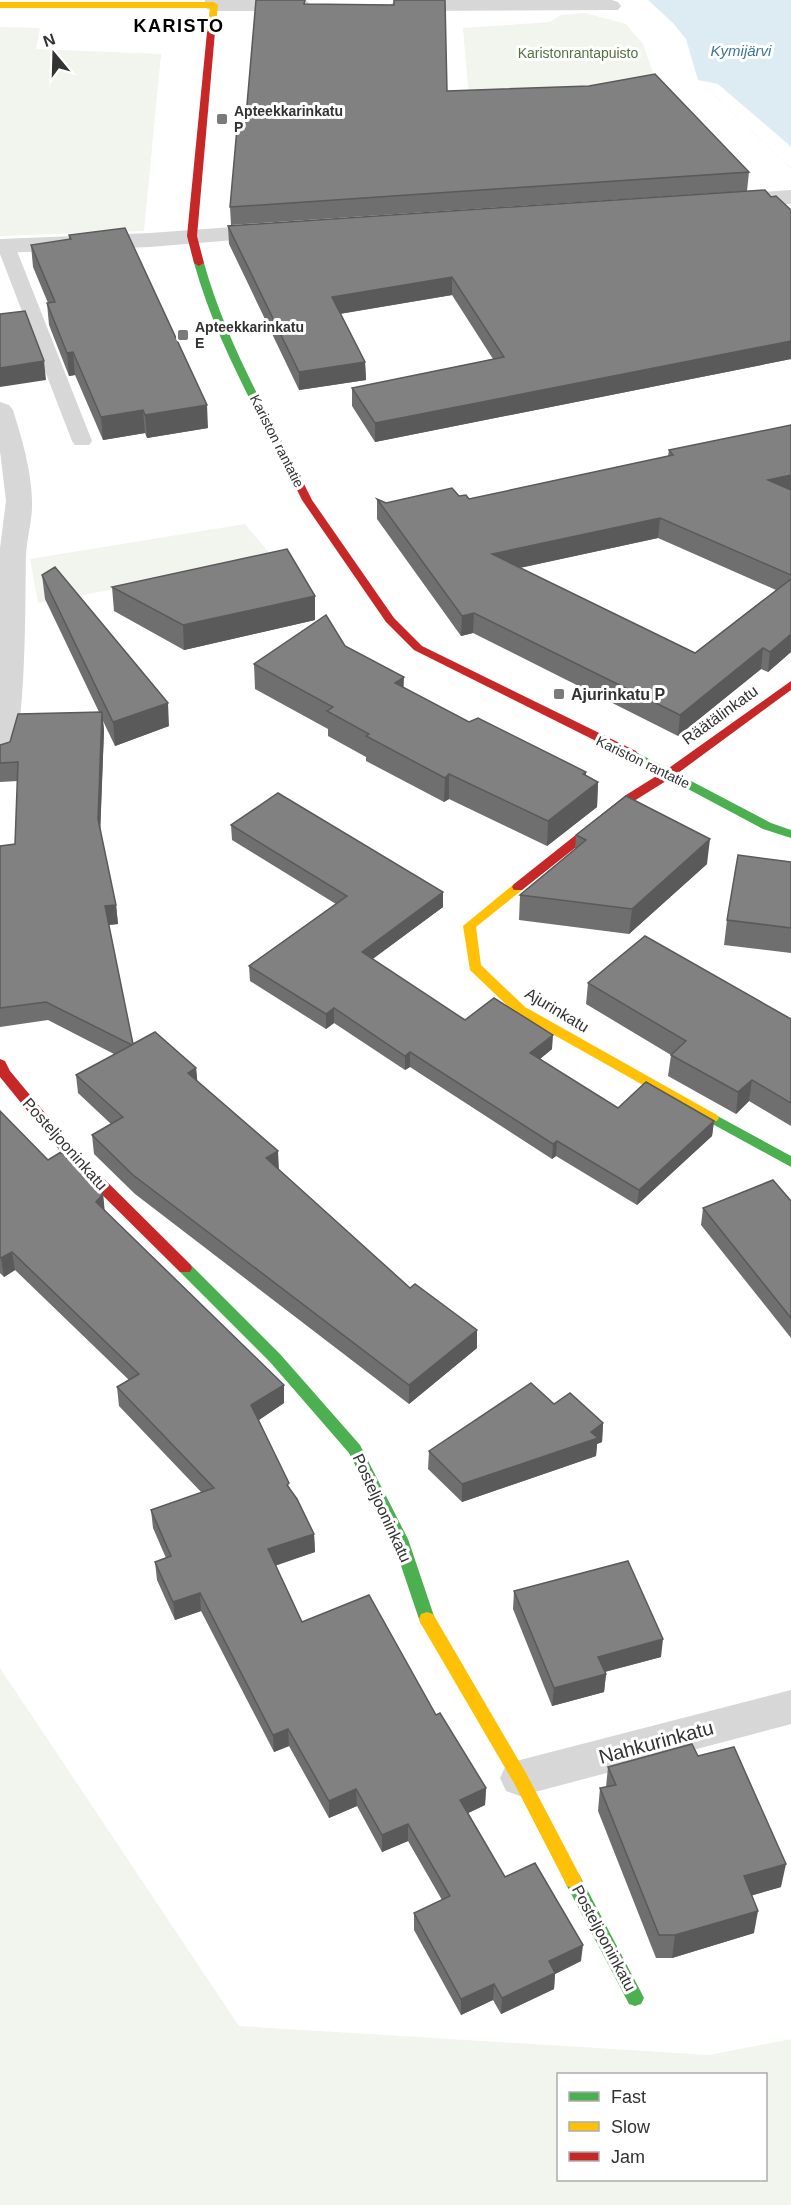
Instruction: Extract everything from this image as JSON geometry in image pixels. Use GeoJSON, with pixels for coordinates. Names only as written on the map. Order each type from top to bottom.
{"type":"FeatureCollection","features":[{"type":"Feature","properties":{"kind":"street"},"geometry":{"type":"LineString","coordinates":[[0,5],[214,2],[326,5]]}},
{"type":"Feature","properties":{"kind":"street","name":"Kariston rantatie"},"geometry":{"type":"LineString","coordinates":[[214,2],[192,236],[204,284],[230,348],[307,500],[390,620],[418,648],[438,659],[670,773],[767,826],[791,834]]}},
{"type":"Feature","properties":{"kind":"street"},"geometry":{"type":"LineString","coordinates":[[386,5],[611,6]]}},
{"type":"Feature","properties":{"kind":"street"},"geometry":{"type":"LineString","coordinates":[[709,202],[791,197]]}},
{"type":"Feature","properties":{"kind":"street"},"geometry":{"type":"LineString","coordinates":[[3,246],[150,240],[298,229]]}},
{"type":"Feature","properties":{"kind":"street"},"geometry":{"type":"LineString","coordinates":[[0,410],[13,452],[19,501],[13,551],[6,718],[0,754]]}},
{"type":"Feature","properties":{"kind":"street","name":"Räätälinkatu"},"geometry":{"type":"LineString","coordinates":[[670,773],[791,685]]}},
{"type":"Feature","properties":{"kind":"street","name":"Ajurinkatu"},"geometry":{"type":"LineString","coordinates":[[670,773],[630,798],[469,926],[475,967],[520,1010],[791,1162]]}},
{"type":"Feature","properties":{"kind":"street","name":"Posteljooninkatu"},"geometry":{"type":"LineString","coordinates":[[0,1064],[4,1073],[74,1158],[275,1358],[355,1449],[400,1539],[427,1620],[520,1778],[635,1998]]}},
{"type":"Feature","properties":{"kind":"street","name":"Nahkurinkatu"},"geometry":{"type":"LineString","coordinates":[[520,1778],[791,1707]]}},
{"type":"Feature","properties":{"kind":"lane"},"geometry":{"type":"LineString","coordinates":[[3,246],[82,441]]}},
{"type":"Feature","properties":{"kind":"green space","name":"Karistonrantapuisto"},"geometry":{"type":"Polygon","coordinates":[[[585,13],[626,24],[643,44],[653,73],[641,82],[469,98],[463,28],[550,22],[561,15],[585,13]]]}},
{"type":"Feature","properties":{"kind":"green space"},"geometry":{"type":"Polygon","coordinates":[[[0,27],[40,28],[36,49],[161,54],[144,231],[0,236],[0,27]]]}},
{"type":"Feature","properties":{"kind":"green space"},"geometry":{"type":"Polygon","coordinates":[[[245,524],[275,560],[38,603],[30,559],[245,524]]]}},
{"type":"Feature","properties":{"kind":"green space"},"geometry":{"type":"Polygon","coordinates":[[[0,1668],[239,2026],[709,2055],[791,2039],[791,2205],[0,2205],[0,1668]]]}},
{"type":"Feature","properties":{"kind":"water","name":"Kymijärvi"},"geometry":{"type":"Polygon","coordinates":[[[648,0],[791,0],[791,168],[698,80],[686,39],[673,23],[648,0]]]}},
{"type":"Feature","properties":{"kind":"pier"},"geometry":{"type":"Polygon","coordinates":[[[698,80],[718,84],[788,144],[791,148],[791,168],[698,80]]]}},
{"type":"Feature","properties":{"kind":"building"},"geometry":{"type":"Polygon","coordinates":[[[256,0],[305,0],[304,4],[394,5],[394,0],[445,0],[447,91],[589,86],[655,74],[749,172],[230,207],[237,128],[245,128],[256,0]]]}},
{"type":"Feature","properties":{"kind":"building"},"geometry":{"type":"Polygon","coordinates":[[[765,190],[771,197],[776,196],[791,210],[791,341],[375,423],[352,388],[504,357],[452,277],[332,297],[365,362],[299,372],[228,226],[765,190]]]}},
{"type":"Feature","properties":{"kind":"building"},"geometry":{"type":"Polygon","coordinates":[[[125,228],[207,405],[145,415],[143,410],[101,417],[73,352],[67,353],[47,303],[55,302],[31,245],[71,239],[69,235],[125,228]]]}},
{"type":"Feature","properties":{"kind":"building"},"geometry":{"type":"Polygon","coordinates":[[[25,311],[44,361],[0,368],[0,314],[25,311]]]}},
{"type":"Feature","properties":{"kind":"building"},"geometry":{"type":"Polygon","coordinates":[[[791,425],[791,475],[768,480],[791,490],[791,575],[660,518],[492,554],[695,653],[791,579],[791,634],[770,652],[763,648],[680,715],[474,613],[462,616],[377,499],[386,503],[452,488],[459,496],[466,495],[469,499],[673,455],[669,450],[791,425]]]}},
{"type":"Feature","properties":{"kind":"building"},"geometry":{"type":"Polygon","coordinates":[[[287,549],[315,596],[183,625],[112,587],[287,549]]]}},
{"type":"Feature","properties":{"kind":"building"},"geometry":{"type":"Polygon","coordinates":[[[55,567],[168,703],[113,722],[42,575],[55,567]]]}},
{"type":"Feature","properties":{"kind":"building"},"geometry":{"type":"Polygon","coordinates":[[[326,615],[345,646],[404,677],[395,683],[469,722],[478,718],[586,772],[583,774],[598,782],[548,821],[449,774],[445,778],[366,736],[369,734],[327,711],[333,707],[254,664],[326,615]]]}},
{"type":"Feature","properties":{"kind":"building"},"geometry":{"type":"Polygon","coordinates":[[[102,712],[98,819],[116,905],[105,906],[133,1044],[155,1032],[196,1068],[188,1073],[278,1151],[266,1158],[410,1288],[415,1284],[477,1330],[409,1385],[133,1175],[92,1135],[123,1117],[76,1075],[132,1045],[46,1002],[0,1008],[0,846],[15,844],[18,762],[0,763],[0,745],[10,742],[18,714],[102,712]]]}},
{"type":"Feature","properties":{"kind":"building"},"geometry":{"type":"Polygon","coordinates":[[[278,793],[443,892],[362,952],[465,1020],[494,998],[553,1035],[530,1053],[618,1108],[646,1082],[714,1121],[639,1190],[557,1141],[553,1144],[410,1052],[405,1056],[334,1008],[326,1014],[249,966],[347,896],[231,825],[278,793]]]}},
{"type":"Feature","properties":{"kind":"building"},"geometry":{"type":"Polygon","coordinates":[[[626,796],[710,839],[632,909],[520,895],[586,840],[576,835],[626,796]]]}},
{"type":"Feature","properties":{"kind":"building"},"geometry":{"type":"Polygon","coordinates":[[[738,855],[791,862],[791,928],[727,920],[738,855]]]}},
{"type":"Feature","properties":{"kind":"building"},"geometry":{"type":"Polygon","coordinates":[[[645,936],[791,1019],[791,1103],[752,1080],[738,1092],[671,1055],[686,1041],[588,983],[645,936]]]}},
{"type":"Feature","properties":{"kind":"building"},"geometry":{"type":"Polygon","coordinates":[[[0,1111],[48,1160],[61,1152],[103,1194],[96,1202],[284,1385],[251,1405],[289,1483],[287,1485],[297,1499],[314,1534],[268,1549],[302,1622],[369,1595],[436,1715],[440,1713],[486,1788],[460,1800],[505,1877],[535,1863],[583,1945],[549,1961],[555,1973],[502,1998],[494,1984],[461,1999],[414,1913],[450,1896],[408,1824],[382,1835],[356,1789],[329,1801],[288,1729],[273,1735],[200,1593],[173,1602],[155,1562],[171,1556],[151,1510],[214,1488],[117,1387],[139,1374],[12,1252],[0,1257],[0,1111]]]}},
{"type":"Feature","properties":{"kind":"building"},"geometry":{"type":"Polygon","coordinates":[[[773,1180],[791,1201],[791,1318],[703,1208],[773,1180]]]}},
{"type":"Feature","properties":{"kind":"building"},"geometry":{"type":"Polygon","coordinates":[[[531,1383],[554,1404],[570,1393],[603,1423],[591,1432],[598,1438],[462,1484],[429,1451],[531,1383]]]}},
{"type":"Feature","properties":{"kind":"building"},"geometry":{"type":"Polygon","coordinates":[[[628,1561],[663,1639],[598,1657],[606,1674],[554,1688],[514,1591],[628,1561]]]}},
{"type":"Feature","properties":{"kind":"building"},"geometry":{"type":"Polygon","coordinates":[[[692,1744],[698,1756],[734,1747],[786,1864],[744,1876],[758,1911],[675,1935],[659,1935],[600,1788],[616,1785],[608,1767],[692,1744]]]}},
{"type":"Feature","properties":{"kind":"traffic: fast"},"geometry":{"type":"LineString","coordinates":[[199,263],[228,345],[294,474]]}},
{"type":"Feature","properties":{"kind":"traffic: fast"},"geometry":{"type":"LineString","coordinates":[[632,754],[767,826],[791,834]]}},
{"type":"Feature","properties":{"kind":"traffic: fast"},"geometry":{"type":"LineString","coordinates":[[712,1118],[791,1162]]}},
{"type":"Feature","properties":{"kind":"traffic: fast"},"geometry":{"type":"LineString","coordinates":[[185,1268],[275,1358],[355,1449],[400,1539],[427,1619]]}},
{"type":"Feature","properties":{"kind":"traffic: fast"},"geometry":{"type":"LineString","coordinates":[[573,1880],[635,1998]]}},
{"type":"Feature","properties":{"kind":"traffic: slow"},"geometry":{"type":"LineString","coordinates":[[0,5],[214,5],[211,32]]}},
{"type":"Feature","properties":{"kind":"traffic: slow"},"geometry":{"type":"LineString","coordinates":[[518,887],[469,926],[475,967],[520,1010],[712,1118]]}},
{"type":"Feature","properties":{"kind":"traffic: slow"},"geometry":{"type":"LineString","coordinates":[[427,1619],[520,1778],[573,1880]]}},
{"type":"Feature","properties":{"kind":"traffic: jam"},"geometry":{"type":"LineString","coordinates":[[199,263],[192,236],[211,32]]}},
{"type":"Feature","properties":{"kind":"traffic: jam"},"geometry":{"type":"LineString","coordinates":[[294,474],[307,500],[390,620],[418,648],[632,754]]}},
{"type":"Feature","properties":{"kind":"traffic: jam"},"geometry":{"type":"LineString","coordinates":[[518,887],[630,798],[670,773],[791,685]]}},
{"type":"Feature","properties":{"kind":"traffic: jam"},"geometry":{"type":"LineString","coordinates":[[0,1064],[4,1073],[74,1158],[185,1268]]}},
{"type":"Feature","properties":{"kind":"place","name":"Apteekkarinkatu P"},"geometry":{"type":"Point","coordinates":[222,119]}},
{"type":"Feature","properties":{"kind":"place","name":"Apteekkarinkatu E"},"geometry":{"type":"Point","coordinates":[183,335]}},
{"type":"Feature","properties":{"kind":"place","name":"Ajurinkatu P"},"geometry":{"type":"Point","coordinates":[559,694]}},
{"type":"Feature","properties":{"kind":"district","name":"KARISTO"},"geometry":{"type":"Point","coordinates":[179,26]}}]}
